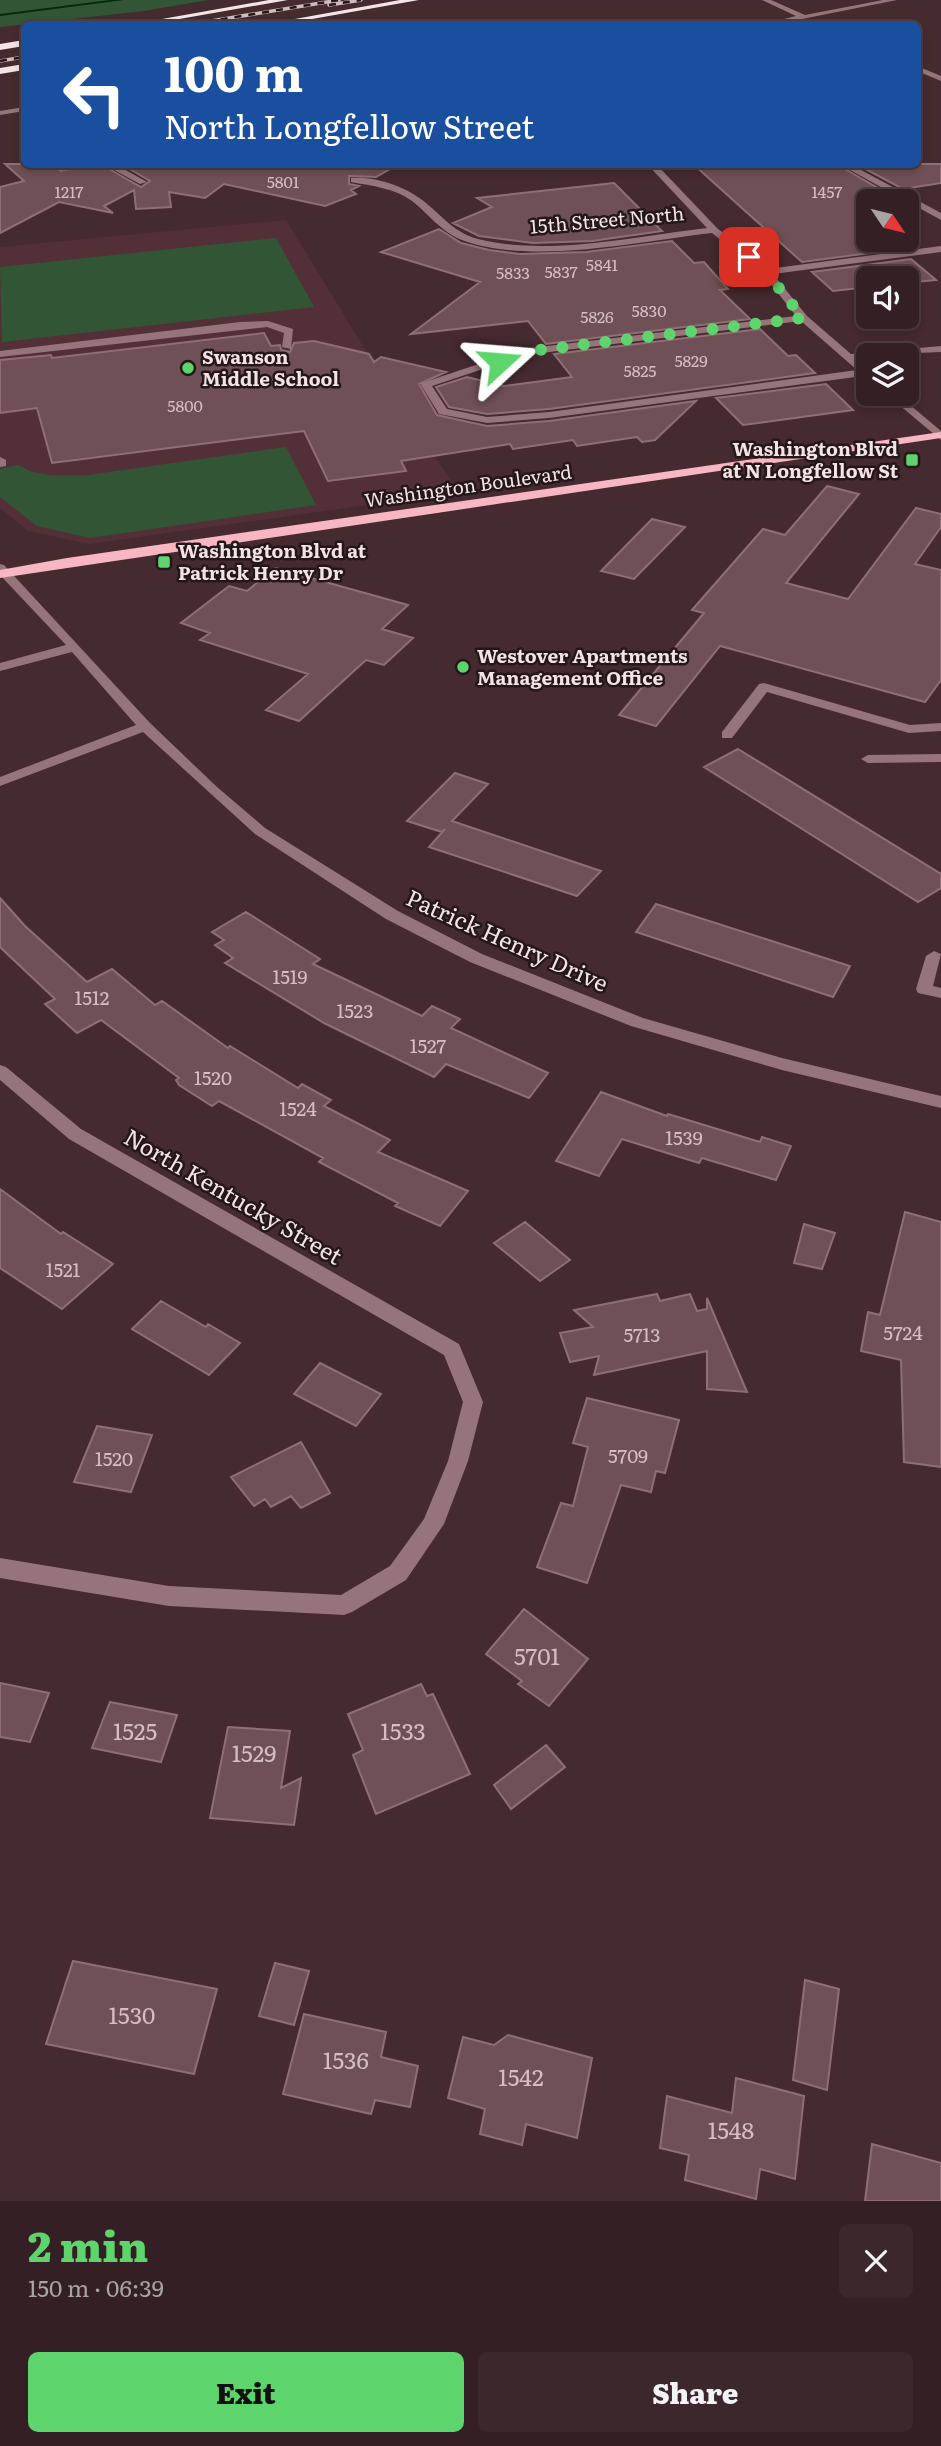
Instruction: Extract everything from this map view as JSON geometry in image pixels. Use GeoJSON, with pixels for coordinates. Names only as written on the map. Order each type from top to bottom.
{"type":"FeatureCollection","features":[{"type":"Feature","properties":{"kind":"highway"},"geometry":{"type":"LineString","coordinates":[[156,21],[284,0]]}},
{"type":"Feature","properties":{"kind":"highway"},"geometry":{"type":"LineString","coordinates":[[289,21],[415,0]]}},
{"type":"Feature","properties":{"kind":"highway"},"geometry":{"type":"LineString","coordinates":[[0,47],[21,44]]}},
{"type":"Feature","properties":{"kind":"highway"},"geometry":{"type":"LineString","coordinates":[[0,71],[21,67]]}},
{"type":"Feature","properties":{"kind":"main road","name":"Washington Boulevard"},"geometry":{"type":"LineString","coordinates":[[1,570],[940,436]]}},
{"type":"Feature","properties":{"kind":"street"},"geometry":{"type":"LineString","coordinates":[[765,0],[813,21]]}},
{"type":"Feature","properties":{"kind":"street"},"geometry":{"type":"LineString","coordinates":[[783,21],[894,0]]}},
{"type":"Feature","properties":{"kind":"street"},"geometry":{"type":"LineString","coordinates":[[921,70],[941,79]]}},
{"type":"Feature","properties":{"kind":"street"},"geometry":{"type":"LineString","coordinates":[[0,113],[21,110]]}},
{"type":"Feature","properties":{"kind":"street"},"geometry":{"type":"LineString","coordinates":[[115,168],[143,181]]}},
{"type":"Feature","properties":{"kind":"street"},"geometry":{"type":"LineString","coordinates":[[655,168],[714,230],[766,272],[803,318],[856,364]]}},
{"type":"Feature","properties":{"kind":"street"},"geometry":{"type":"LineString","coordinates":[[851,168],[941,217]]}},
{"type":"Feature","properties":{"kind":"street","name":"15th Street North"},"geometry":{"type":"LineString","coordinates":[[354,180],[400,190],[414,198],[449,231],[478,242],[503,246],[551,247],[714,230]]}},
{"type":"Feature","properties":{"kind":"street"},"geometry":{"type":"LineString","coordinates":[[766,272],[941,249]]}},
{"type":"Feature","properties":{"kind":"street"},"geometry":{"type":"LineString","coordinates":[[803,318],[523,352],[426,386],[443,412],[487,420],[549,415],[856,374]]}},
{"type":"Feature","properties":{"kind":"street"},"geometry":{"type":"LineString","coordinates":[[0,354],[240,324],[268,324],[289,331],[288,347]]}},
{"type":"Feature","properties":{"kind":"street"},"geometry":{"type":"LineString","coordinates":[[848,357],[941,349]]}},
{"type":"Feature","properties":{"kind":"street"},"geometry":{"type":"LineString","coordinates":[[905,406],[940,436]]}},
{"type":"Feature","properties":{"kind":"street","name":"Patrick Henry Drive"},"geometry":{"type":"LineString","coordinates":[[1,570],[75,647],[145,726],[260,831],[392,915],[476,958],[558,992],[696,1041],[941,1102]]}},
{"type":"Feature","properties":{"kind":"street"},"geometry":{"type":"LineString","coordinates":[[0,667],[75,647]]}},
{"type":"Feature","properties":{"kind":"street"},"geometry":{"type":"LineString","coordinates":[[727,735],[764,687],[909,729],[941,727]]}},
{"type":"Feature","properties":{"kind":"street"},"geometry":{"type":"LineString","coordinates":[[0,782],[145,726]]}},
{"type":"Feature","properties":{"kind":"street"},"geometry":{"type":"LineString","coordinates":[[868,759],[941,758]]}},
{"type":"Feature","properties":{"kind":"street"},"geometry":{"type":"LineString","coordinates":[[934,956],[924,989],[941,993]]}},
{"type":"Feature","properties":{"kind":"street","name":"North Kentucky Street"},"geometry":{"type":"LineString","coordinates":[[0,1070],[75,1134],[452,1350],[472,1402],[458,1461],[433,1524],[398,1573],[344,1605],[169,1596],[0,1568]]}},
{"type":"Feature","properties":{"kind":"shaded area","name":"Swanson Middle School"},"geometry":{"type":"Polygon","coordinates":[[[286,220],[396,400],[459,492],[90,544],[28,531],[0,508],[0,247],[286,220]]]}},
{"type":"Feature","properties":{"kind":"green space"},"geometry":{"type":"Polygon","coordinates":[[[0,0],[209,0],[144,11],[54,21],[21,21],[21,25],[0,27],[0,0]]]}},
{"type":"Feature","properties":{"kind":"green space"},"geometry":{"type":"Polygon","coordinates":[[[276,238],[314,307],[2,342],[0,267],[276,238]]]}},
{"type":"Feature","properties":{"kind":"green space"},"geometry":{"type":"Polygon","coordinates":[[[286,447],[316,505],[90,538],[37,526],[0,497],[0,469],[18,465],[32,472],[50,475],[88,475],[286,447]]]}},
{"type":"Feature","properties":{"kind":"building"},"geometry":{"type":"Polygon","coordinates":[[[5,164],[21,164],[21,168],[57,168],[61,171],[73,168],[107,168],[141,187],[150,181],[128,168],[392,168],[376,177],[349,176],[349,184],[359,186],[351,190],[356,194],[325,206],[224,184],[205,198],[169,192],[171,207],[136,209],[134,190],[104,206],[113,213],[59,202],[0,233],[0,187],[24,181],[5,164]]]}},
{"type":"Feature","properties":{"kind":"building"},"geometry":{"type":"Polygon","coordinates":[[[921,164],[941,164],[941,183],[903,189],[864,168],[921,168],[921,164]]]}},
{"type":"Feature","properties":{"kind":"building"},"geometry":{"type":"Polygon","coordinates":[[[697,168],[843,168],[880,189],[856,189],[856,252],[877,252],[802,262],[697,168]]]}},
{"type":"Feature","properties":{"kind":"building"},"geometry":{"type":"Polygon","coordinates":[[[614,183],[662,231],[592,241],[533,243],[479,236],[453,223],[492,207],[477,198],[614,183]]]}},
{"type":"Feature","properties":{"kind":"building"},"geometry":{"type":"Polygon","coordinates":[[[439,229],[461,243],[520,254],[586,252],[672,241],[694,263],[704,262],[728,289],[720,290],[750,319],[546,344],[528,321],[411,334],[480,282],[381,252],[439,229]]]}},
{"type":"Feature","properties":{"kind":"building"},"geometry":{"type":"Polygon","coordinates":[[[911,259],[936,280],[919,282],[919,266],[858,266],[911,259]]]}},
{"type":"Feature","properties":{"kind":"building"},"geometry":{"type":"Polygon","coordinates":[[[856,266],[856,288],[833,291],[812,272],[856,266]]]}},
{"type":"Feature","properties":{"kind":"building"},"geometry":{"type":"Polygon","coordinates":[[[760,329],[788,356],[796,355],[815,373],[549,409],[487,414],[449,407],[436,387],[467,377],[504,386],[572,377],[554,354],[760,329]]]}},
{"type":"Feature","properties":{"kind":"building","name":"Swanson Middle School"},"geometry":{"type":"Polygon","coordinates":[[[264,333],[271,346],[280,345],[281,350],[290,352],[294,343],[314,341],[369,354],[374,362],[381,357],[446,372],[419,384],[437,415],[487,426],[549,421],[696,401],[655,440],[642,442],[637,437],[577,446],[573,440],[513,449],[510,444],[401,461],[406,471],[328,481],[304,431],[52,463],[37,408],[0,413],[0,360],[51,355],[52,358],[264,333]]]}},
{"type":"Feature","properties":{"kind":"building"},"geometry":{"type":"Polygon","coordinates":[[[826,384],[853,410],[743,425],[716,398],[826,384]]]}},
{"type":"Feature","properties":{"kind":"building"},"geometry":{"type":"Polygon","coordinates":[[[827,486],[859,494],[786,583],[848,599],[916,508],[941,514],[941,527],[915,564],[941,570],[941,680],[925,702],[720,646],[656,726],[619,715],[704,613],[692,610],[763,529],[785,535],[827,486]]]}},
{"type":"Feature","properties":{"kind":"building"},"geometry":{"type":"Polygon","coordinates":[[[652,519],[685,527],[634,579],[601,571],[652,519]]]}},
{"type":"Feature","properties":{"kind":"building"},"geometry":{"type":"Polygon","coordinates":[[[275,568],[408,605],[382,629],[413,638],[384,665],[366,660],[299,721],[266,710],[308,674],[200,640],[210,633],[181,623],[229,586],[247,591],[275,568]]]}},
{"type":"Feature","properties":{"kind":"building"},"geometry":{"type":"Polygon","coordinates":[[[738,749],[941,874],[941,888],[918,902],[704,767],[738,749]]]}},
{"type":"Feature","properties":{"kind":"building"},"geometry":{"type":"Polygon","coordinates":[[[455,773],[488,784],[452,821],[601,871],[577,896],[429,847],[445,829],[442,832],[407,821],[455,773]]]}},
{"type":"Feature","properties":{"kind":"building"},"geometry":{"type":"Polygon","coordinates":[[[0,898],[25,926],[87,982],[112,969],[155,1005],[162,1001],[228,1048],[230,1046],[298,1088],[302,1084],[331,1100],[324,1106],[390,1140],[378,1152],[468,1191],[440,1226],[395,1206],[398,1203],[319,1162],[323,1158],[219,1101],[212,1106],[179,1085],[176,1080],[179,1078],[101,1020],[77,1033],[45,1004],[55,999],[0,947],[0,898]]]}},
{"type":"Feature","properties":{"kind":"building"},"geometry":{"type":"Polygon","coordinates":[[[656,904],[850,966],[833,997],[636,932],[656,904]]]}},
{"type":"Feature","properties":{"kind":"building"},"geometry":{"type":"Polygon","coordinates":[[[246,912],[320,959],[313,964],[422,1016],[432,1006],[460,1019],[451,1028],[548,1073],[529,1098],[446,1064],[434,1077],[324,1023],[225,963],[233,958],[215,945],[224,940],[212,932],[246,912]]]}},
{"type":"Feature","properties":{"kind":"building"},"geometry":{"type":"Polygon","coordinates":[[[601,1092],[667,1116],[668,1114],[760,1142],[762,1137],[791,1146],[776,1180],[702,1158],[699,1163],[622,1139],[599,1176],[556,1161],[601,1092]]]}},
{"type":"Feature","properties":{"kind":"building"},"geometry":{"type":"Polygon","coordinates":[[[0,1189],[61,1234],[63,1232],[113,1264],[62,1309],[0,1268],[0,1189]]]}},
{"type":"Feature","properties":{"kind":"building"},"geometry":{"type":"Polygon","coordinates":[[[905,1212],[941,1222],[941,1467],[904,1462],[901,1360],[861,1351],[868,1312],[880,1315],[905,1212]]]}},
{"type":"Feature","properties":{"kind":"building"},"geometry":{"type":"Polygon","coordinates":[[[525,1222],[570,1260],[540,1281],[494,1243],[525,1222]]]}},
{"type":"Feature","properties":{"kind":"building"},"geometry":{"type":"Polygon","coordinates":[[[804,1224],[835,1233],[822,1269],[794,1263],[804,1224]]]}},
{"type":"Feature","properties":{"kind":"building"},"geometry":{"type":"Polygon","coordinates":[[[657,1294],[660,1301],[690,1294],[697,1311],[707,1309],[707,1298],[747,1392],[707,1389],[707,1351],[594,1375],[599,1356],[570,1362],[560,1333],[593,1327],[574,1310],[657,1294]]]}},
{"type":"Feature","properties":{"kind":"building"},"geometry":{"type":"Polygon","coordinates":[[[161,1301],[240,1343],[209,1375],[132,1329],[161,1301]]]}},
{"type":"Feature","properties":{"kind":"building"},"geometry":{"type":"Polygon","coordinates":[[[320,1363],[381,1394],[356,1426],[294,1394],[320,1363]]]}},
{"type":"Feature","properties":{"kind":"building"},"geometry":{"type":"Polygon","coordinates":[[[587,1398],[679,1420],[665,1473],[656,1471],[651,1492],[621,1485],[587,1583],[537,1567],[561,1503],[573,1506],[588,1447],[573,1443],[587,1398]]]}},
{"type":"Feature","properties":{"kind":"building"},"geometry":{"type":"Polygon","coordinates":[[[97,1426],[152,1435],[131,1492],[74,1482],[97,1426]]]}},
{"type":"Feature","properties":{"kind":"building"},"geometry":{"type":"Polygon","coordinates":[[[301,1442],[330,1493],[301,1508],[291,1496],[271,1507],[265,1499],[254,1506],[231,1477],[301,1442]]]}},
{"type":"Feature","properties":{"kind":"building"},"geometry":{"type":"Polygon","coordinates":[[[524,1609],[588,1659],[549,1706],[518,1684],[522,1681],[486,1654],[524,1609]]]}},
{"type":"Feature","properties":{"kind":"building"},"geometry":{"type":"Polygon","coordinates":[[[0,1683],[49,1693],[30,1742],[0,1737],[0,1683]]]}},
{"type":"Feature","properties":{"kind":"building"},"geometry":{"type":"Polygon","coordinates":[[[421,1684],[427,1696],[433,1694],[470,1774],[376,1814],[353,1755],[363,1750],[348,1714],[421,1684]]]}},
{"type":"Feature","properties":{"kind":"building"},"geometry":{"type":"Polygon","coordinates":[[[110,1702],[177,1715],[161,1762],[92,1748],[110,1702]]]}},
{"type":"Feature","properties":{"kind":"building"},"geometry":{"type":"Polygon","coordinates":[[[228,1727],[290,1731],[281,1788],[301,1778],[294,1825],[210,1818],[228,1727]]]}},
{"type":"Feature","properties":{"kind":"building"},"geometry":{"type":"Polygon","coordinates":[[[546,1745],[565,1767],[511,1809],[494,1785],[546,1745]]]}},
{"type":"Feature","properties":{"kind":"building"},"geometry":{"type":"Polygon","coordinates":[[[73,1961],[217,1989],[194,2074],[46,2044],[73,1961]]]}},
{"type":"Feature","properties":{"kind":"building"},"geometry":{"type":"Polygon","coordinates":[[[275,1963],[309,1971],[294,2025],[259,2016],[275,1963]]]}},
{"type":"Feature","properties":{"kind":"building"},"geometry":{"type":"Polygon","coordinates":[[[805,1980],[839,1989],[827,2090],[793,2080],[805,1980]]]}},
{"type":"Feature","properties":{"kind":"building"},"geometry":{"type":"Polygon","coordinates":[[[304,2014],[386,2032],[381,2057],[418,2066],[410,2107],[375,2100],[371,2114],[283,2094],[304,2014]]]}},
{"type":"Feature","properties":{"kind":"building"},"geometry":{"type":"Polygon","coordinates":[[[508,2035],[592,2058],[577,2138],[526,2124],[522,2145],[480,2134],[485,2109],[448,2098],[463,2037],[494,2045],[508,2035]]]}},
{"type":"Feature","properties":{"kind":"building"},"geometry":{"type":"Polygon","coordinates":[[[736,2078],[804,2096],[795,2179],[760,2169],[756,2199],[685,2180],[689,2155],[660,2148],[667,2096],[732,2113],[736,2078]]]}},
{"type":"Feature","properties":{"kind":"building"},"geometry":{"type":"Polygon","coordinates":[[[872,2144],[941,2163],[941,2201],[865,2201],[872,2144]]]}},
{"type":"Feature","properties":{"kind":"waterway"},"geometry":{"type":"LineString","coordinates":[[0,15],[122,0]]}},
{"type":"Feature","properties":{"kind":"railway"},"geometry":{"type":"LineString","coordinates":[[211,21],[339,0]]}},
{"type":"Feature","properties":{"kind":"railway"},"geometry":{"type":"LineString","coordinates":[[329,5],[361,0]]}},
{"type":"Feature","properties":{"kind":"railway"},"geometry":{"type":"LineString","coordinates":[[0,61],[21,58]]}},
{"type":"Feature","properties":{"kind":"place","name":"Swanson Middle School"},"geometry":{"type":"Point","coordinates":[188,368]}},
{"type":"Feature","properties":{"kind":"place","name":"Washington Blvd at N Longfellow St"},"geometry":{"type":"Point","coordinates":[912,460]}},
{"type":"Feature","properties":{"kind":"place","name":"Washington Blvd at Patrick Henry Dr"},"geometry":{"type":"Point","coordinates":[164,562]}},
{"type":"Feature","properties":{"kind":"place","name":"Westover Apartments Management Office"},"geometry":{"type":"Point","coordinates":[463,667]}},
{"type":"Feature","properties":{"kind":"route"},"geometry":{"type":"LineString","coordinates":[[500,362],[523,352],[803,318],[766,272],[749,257]]}}]}
